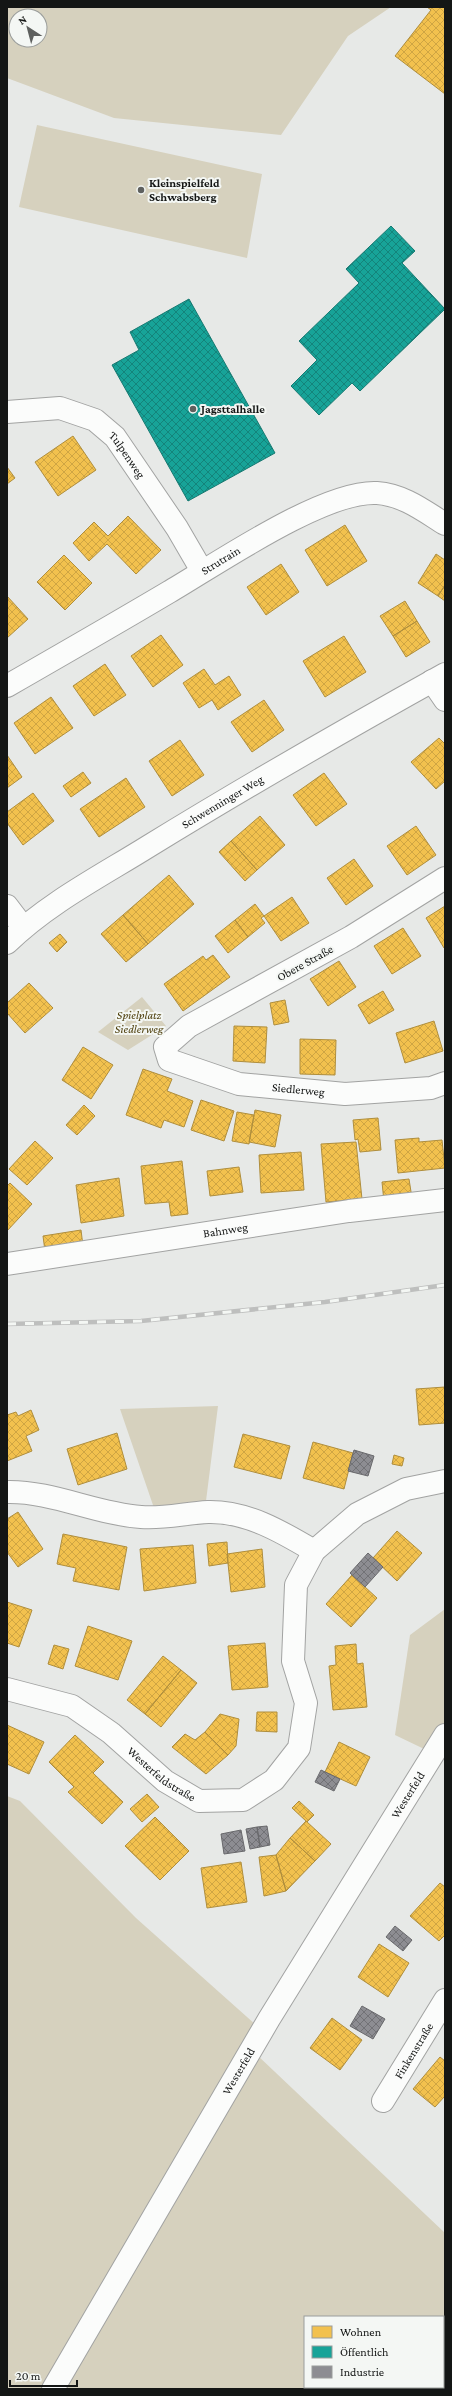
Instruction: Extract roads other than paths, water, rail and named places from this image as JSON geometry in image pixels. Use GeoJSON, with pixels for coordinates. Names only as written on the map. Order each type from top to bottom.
{"type":"FeatureCollection","features":[{"type":"Feature","properties":{"kind":"street","name":"Tulpenweg"},"geometry":{"type":"LineString","coordinates":[[7,412],[60,408],[95,420],[115,436],[177,528],[202,571]]}},
{"type":"Feature","properties":{"kind":"street","name":"Strutrain"},"geometry":{"type":"LineString","coordinates":[[7,686],[172,591],[202,571],[280,528],[339,498],[377,493],[410,501],[445,524]]}},
{"type":"Feature","properties":{"kind":"street"},"geometry":{"type":"LineString","coordinates":[[438,677],[445,700]]}},
{"type":"Feature","properties":{"kind":"street","name":"Schwenninger Weg"},"geometry":{"type":"LineString","coordinates":[[7,943],[23,927],[61,900],[214,806],[438,677]]}},
{"type":"Feature","properties":{"kind":"street","name":"Obere Straße"},"geometry":{"type":"LineString","coordinates":[[164,1047],[189,1026],[351,937],[445,878]]}},
{"type":"Feature","properties":{"kind":"street"},"geometry":{"type":"LineString","coordinates":[[7,906],[23,927]]}},
{"type":"Feature","properties":{"kind":"street","name":"Siedlerweg"},"geometry":{"type":"LineString","coordinates":[[164,1047],[169,1060],[239,1084],[345,1094],[431,1088],[445,1083]]}},
{"type":"Feature","properties":{"kind":"street","name":"Bahnweg"},"geometry":{"type":"LineString","coordinates":[[7,1264],[349,1211],[445,1200]]}},
{"type":"Feature","properties":{"kind":"street","name":"Westerfeldstraße"},"geometry":{"type":"LineString","coordinates":[[7,1689],[72,1706],[112,1733],[165,1781],[199,1801],[243,1800],[274,1780],[299,1748],[306,1703],[293,1661],[296,1585],[314,1551],[357,1514],[406,1489],[445,1482]]}},
{"type":"Feature","properties":{"kind":"street"},"geometry":{"type":"LineString","coordinates":[[7,1492],[24,1492],[91,1509],[141,1517],[210,1512],[245,1517],[272,1526],[314,1551]]}},
{"type":"Feature","properties":{"kind":"street","name":"Westerfeld"},"geometry":{"type":"LineString","coordinates":[[53,2389],[269,2019],[445,1735]]}},
{"type":"Feature","properties":{"kind":"street","name":"Finkenstraße"},"geometry":{"type":"LineString","coordinates":[[383,2101],[443,2008]]}},
{"type":"Feature","properties":{"kind":"railway"},"geometry":{"type":"LineString","coordinates":[[7,1324],[141,1321],[325,1302],[445,1285]]}},
{"type":"Feature","properties":{"kind":"place","name":"Kleinspielfeld Schwabsberg"},"geometry":{"type":"Point","coordinates":[141,190]}},
{"type":"Feature","properties":{"kind":"place","name":"Jagsttalhalle"},"geometry":{"type":"Point","coordinates":[193,409]}},
{"type":"Feature","properties":{"kind":"park label","name":"Spielplatz Siedlerweg"},"geometry":{"type":"Point","coordinates":[139,1022]}}]}
